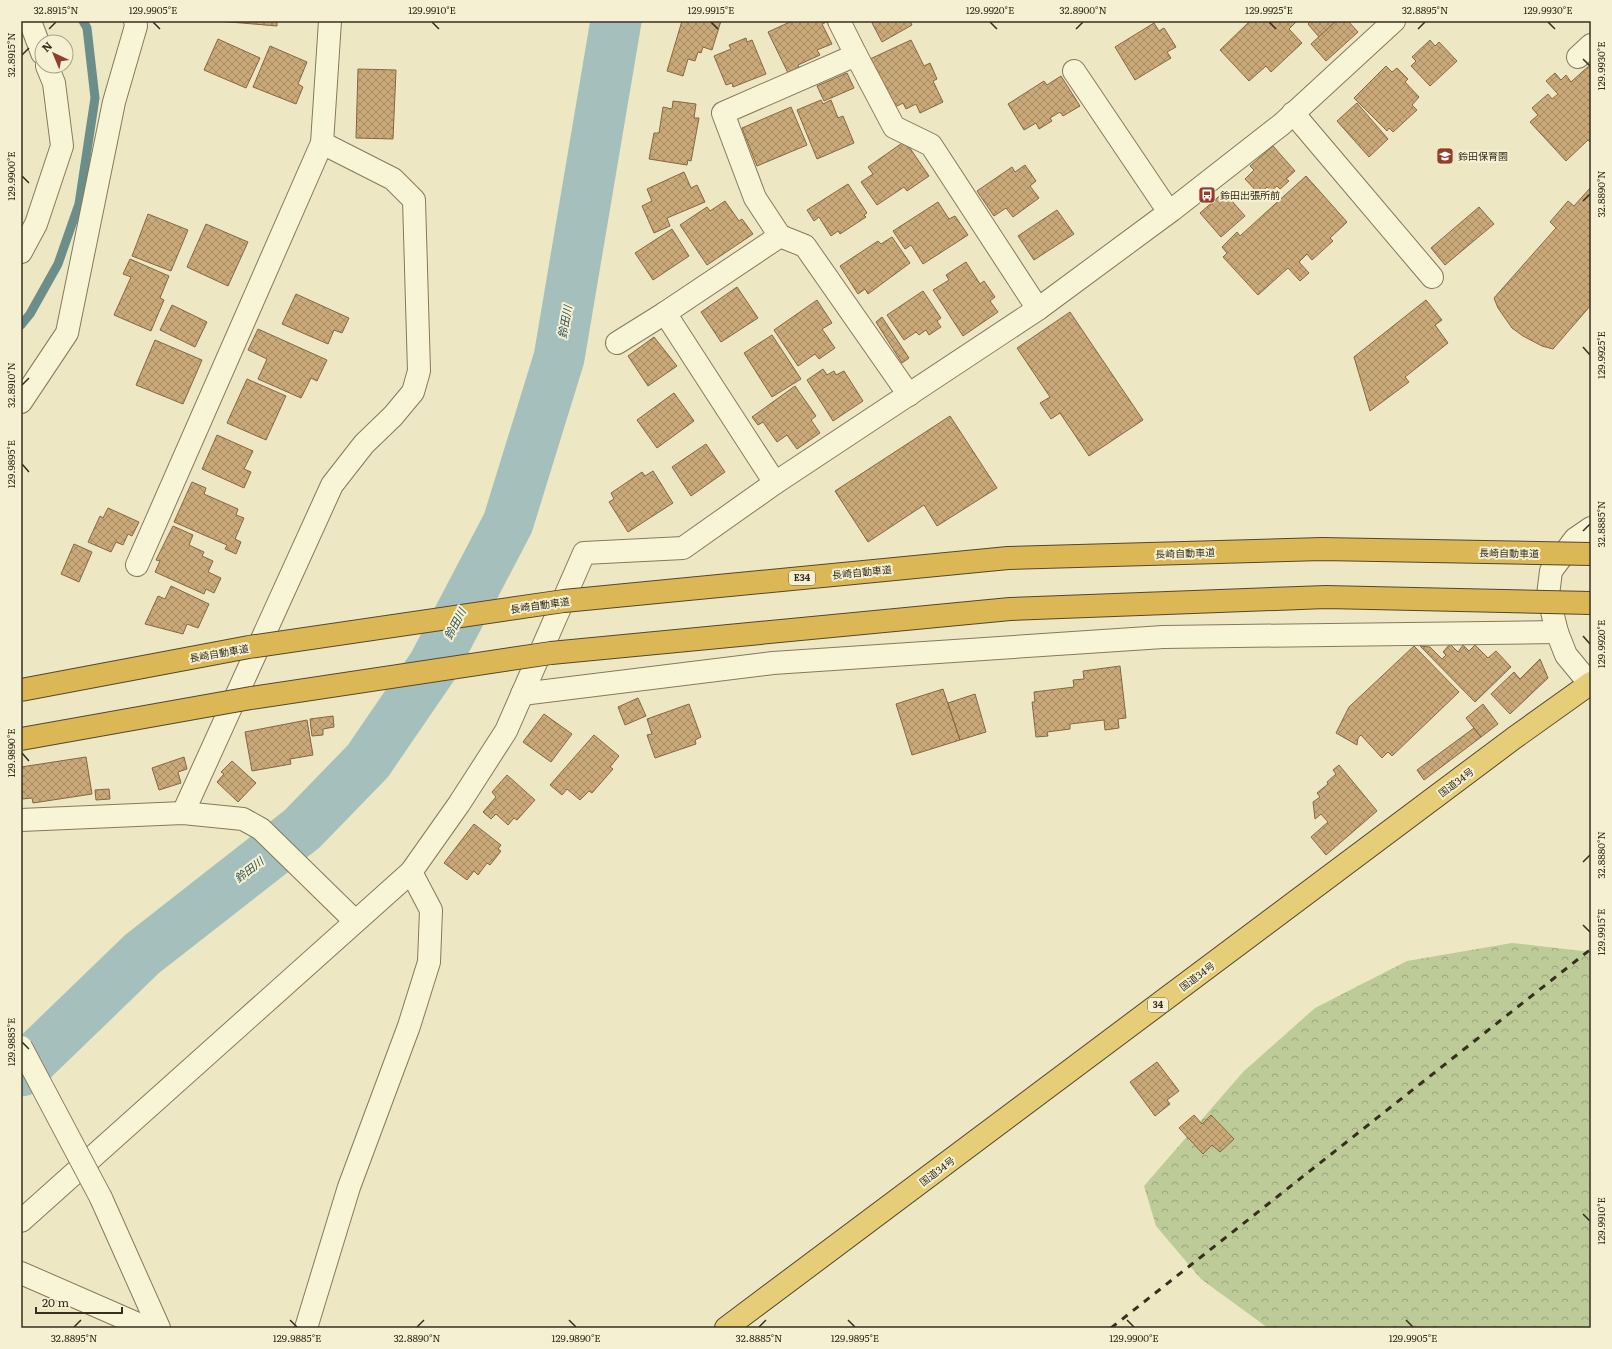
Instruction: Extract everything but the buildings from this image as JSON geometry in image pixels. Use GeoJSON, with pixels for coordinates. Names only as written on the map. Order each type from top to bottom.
{"type":"FeatureCollection","features":[{"type":"Feature","properties":{"kind":"highway","name":"長崎自動車道"},"geometry":{"type":"LineString","coordinates":[[21,690],[249,647],[564,601],[1008,558],[1322,549],[1591,554]]}},
{"type":"Feature","properties":{"kind":"highway"},"geometry":{"type":"LineString","coordinates":[[21,739],[250,698],[551,653],[1010,608],[1326,597],[1591,603]]}},
{"type":"Feature","properties":{"kind":"highway","name":"国道34号"},"geometry":{"type":"LineString","coordinates":[[726,1328],[1508,743],[1590,684]]}},
{"type":"Feature","properties":{"kind":"street"},"geometry":{"type":"LineString","coordinates":[[30,21],[35,34]]}},
{"type":"Feature","properties":{"kind":"street"},"geometry":{"type":"LineString","coordinates":[[21,402],[67,333],[114,102],[136,26],[135,21]]}},
{"type":"Feature","properties":{"kind":"street"},"geometry":{"type":"LineString","coordinates":[[137,565],[322,143],[330,21]]}},
{"type":"Feature","properties":{"kind":"street"},"geometry":{"type":"LineString","coordinates":[[839,21],[894,127],[931,145],[1038,310]]}},
{"type":"Feature","properties":{"kind":"street"},"geometry":{"type":"LineString","coordinates":[[21,1221],[411,872],[459,804],[506,731],[584,553],[683,548],[775,483],[1038,310],[1169,212],[1293,113],[1394,21]]}},
{"type":"Feature","properties":{"kind":"street"},"geometry":{"type":"LineString","coordinates":[[856,55],[723,112],[755,198],[780,236],[805,246],[909,395]]}},
{"type":"Feature","properties":{"kind":"street"},"geometry":{"type":"LineString","coordinates":[[1074,71],[1169,212]]}},
{"type":"Feature","properties":{"kind":"street"},"geometry":{"type":"LineString","coordinates":[[21,252],[36,224],[62,146],[54,84],[50,74]]}},
{"type":"Feature","properties":{"kind":"street"},"geometry":{"type":"LineString","coordinates":[[1293,113],[1432,277]]}},
{"type":"Feature","properties":{"kind":"street"},"geometry":{"type":"LineString","coordinates":[[183,812],[332,485],[364,444],[393,416],[413,392],[419,371],[414,200],[393,179],[322,143]]}},
{"type":"Feature","properties":{"kind":"street"},"geometry":{"type":"LineString","coordinates":[[618,343],[780,236]]}},
{"type":"Feature","properties":{"kind":"street"},"geometry":{"type":"LineString","coordinates":[[665,313],[775,483]]}},
{"type":"Feature","properties":{"kind":"street"},"geometry":{"type":"LineString","coordinates":[[1590,684],[1566,655],[1557,632],[1548,595],[1551,571],[1575,539],[1591,528]]}},
{"type":"Feature","properties":{"kind":"street"},"geometry":{"type":"LineString","coordinates":[[522,694],[773,664],[1163,637],[1557,632]]}},
{"type":"Feature","properties":{"kind":"street"},"geometry":{"type":"LineString","coordinates":[[21,820],[183,812],[243,819],[262,829],[355,921]]}},
{"type":"Feature","properties":{"kind":"street"},"geometry":{"type":"LineString","coordinates":[[306,1328],[349,1187],[409,1026],[428,962],[431,910],[411,872]]}},
{"type":"Feature","properties":{"kind":"street"},"geometry":{"type":"LineString","coordinates":[[21,1047],[101,1198],[159,1328]]}},
{"type":"Feature","properties":{"kind":"street"},"geometry":{"type":"LineString","coordinates":[[21,1273],[147,1328]]}},
{"type":"Feature","properties":{"kind":"green space"},"geometry":{"type":"Polygon","coordinates":[[[1512,943],[1591,952],[1591,1328],[1268,1328],[1201,1279],[1156,1226],[1144,1186],[1243,1072],[1315,1008],[1407,961],[1512,943]]]}},
{"type":"Feature","properties":{"kind":"waterway"},"geometry":{"type":"LineString","coordinates":[[21,325],[30,314],[58,264],[79,204],[95,98],[87,28],[83,21]]}},
{"type":"Feature","properties":{"kind":"waterway","name":"鈴田川"},"geometry":{"type":"LineString","coordinates":[[21,1071],[142,954],[302,829],[368,761],[433,666],[508,523],[559,358],[616,21]]}},
{"type":"Feature","properties":{"kind":"railway"},"geometry":{"type":"LineString","coordinates":[[1111,1328],[1591,949]]}},
{"type":"Feature","properties":{"kind":"place","name":"鈴田保育園"},"geometry":{"type":"Point","coordinates":[1445,156]}},
{"type":"Feature","properties":{"kind":"place","name":"鈴田出張所前"},"geometry":{"type":"Point","coordinates":[1207,195]}}]}
